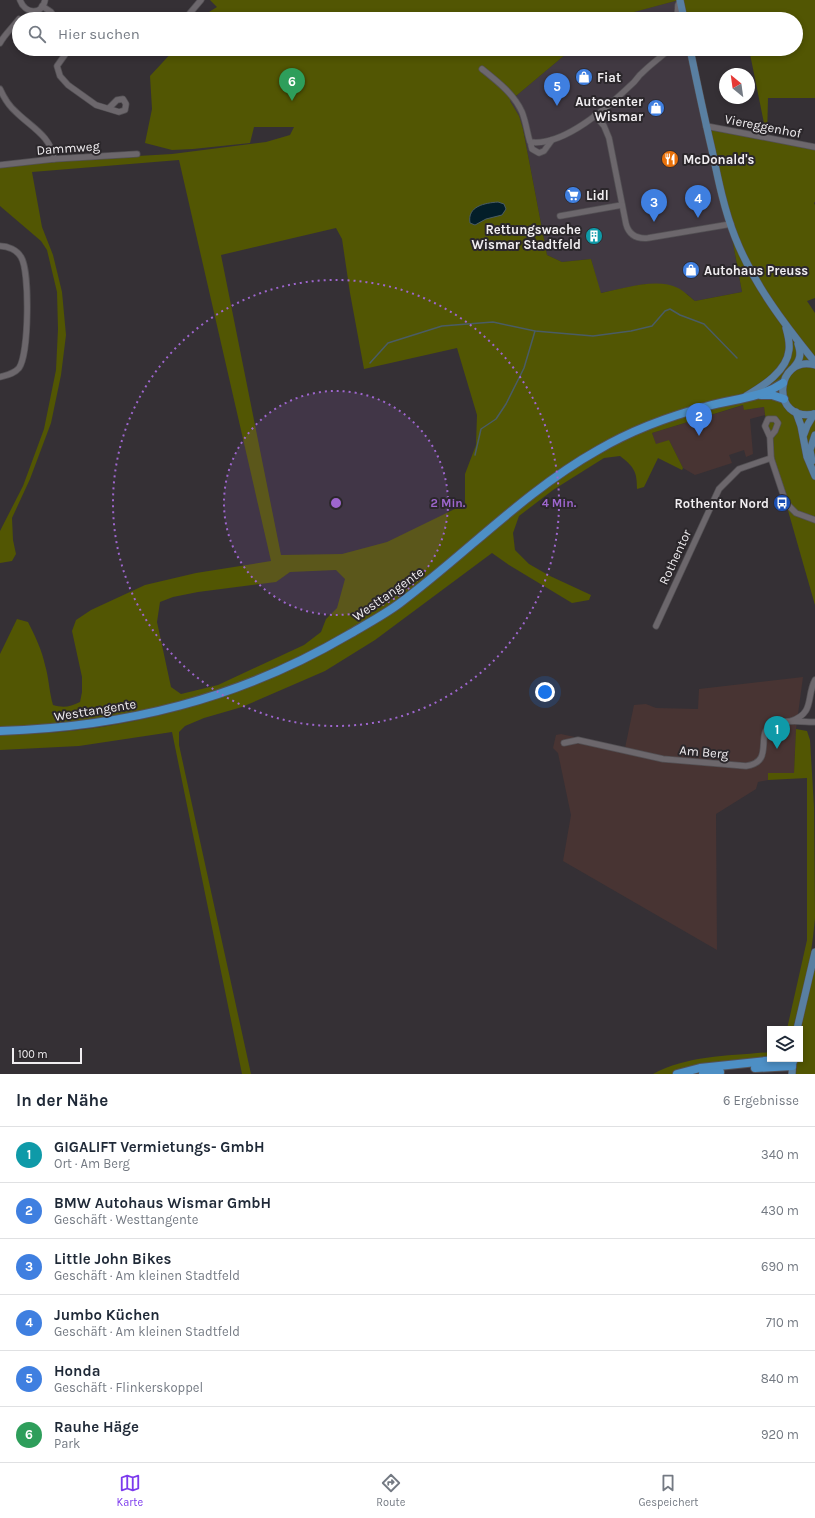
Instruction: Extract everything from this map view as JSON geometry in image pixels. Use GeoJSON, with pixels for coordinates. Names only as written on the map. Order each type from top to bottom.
{"type":"FeatureCollection","features":[{"type":"Feature","properties":{"kind":"highway","name":"Westtangente"},"geometry":{"type":"LineString","coordinates":[[0,731],[72,727],[129,718],[221,694],[294,664],[327,647],[397,605],[434,577],[528,497],[575,463],[593,452],[626,435],[674,416],[718,403],[755,395],[783,383]]}},
{"type":"Feature","properties":{"kind":"highway","name":"Westtangente"},"geometry":{"type":"LineString","coordinates":[[755,395],[772,395],[784,399]]}},
{"type":"Feature","properties":{"kind":"highway"},"geometry":{"type":"LineString","coordinates":[[677,1074],[700,1068],[767,1061]]}},
{"type":"Feature","properties":{"kind":"highway"},"geometry":{"type":"LineString","coordinates":[[783,1062],[793,1065]]}},
{"type":"Feature","properties":{"kind":"highway"},"geometry":{"type":"LineString","coordinates":[[703,1074],[793,1065]]}},
{"type":"Feature","properties":{"kind":"main road"},"geometry":{"type":"LineString","coordinates":[[680,1],[682,12]]}},
{"type":"Feature","properties":{"kind":"main road"},"geometry":{"type":"LineString","coordinates":[[691,56],[716,169],[735,238],[757,281],[785,324],[815,364]]}},
{"type":"Feature","properties":{"kind":"main road"},"geometry":{"type":"LineString","coordinates":[[745,397],[764,385],[784,365],[788,358],[790,344],[785,324]]}},
{"type":"Feature","properties":{"kind":"main road"},"geometry":{"type":"LineString","coordinates":[[797,340],[800,353],[798,363],[786,376],[783,383],[782,393],[787,404],[796,412],[800,419],[807,457],[815,476]]}},
{"type":"Feature","properties":{"kind":"main road"},"geometry":{"type":"LineString","coordinates":[[794,367],[806,364],[815,364]]}},
{"type":"Feature","properties":{"kind":"main road"},"geometry":{"type":"LineString","coordinates":[[796,412],[802,414],[815,414]]}},
{"type":"Feature","properties":{"kind":"main road"},"geometry":{"type":"LineString","coordinates":[[804,440],[806,426],[815,414]]}},
{"type":"Feature","properties":{"kind":"main road"},"geometry":{"type":"LineString","coordinates":[[815,435],[810,450],[811,459],[815,468]]}},
{"type":"Feature","properties":{"kind":"main road"},"geometry":{"type":"LineString","coordinates":[[798,1026],[815,952]]}},
{"type":"Feature","properties":{"kind":"street"},"geometry":{"type":"LineString","coordinates":[[20,0],[26,10],[34,11],[42,6],[45,0]]}},
{"type":"Feature","properties":{"kind":"street"},"geometry":{"type":"LineString","coordinates":[[191,12],[201,0]]}},
{"type":"Feature","properties":{"kind":"street"},"geometry":{"type":"LineString","coordinates":[[677,12],[678,4],[680,1]]}},
{"type":"Feature","properties":{"kind":"street"},"geometry":{"type":"LineString","coordinates":[[42,6],[50,12]]}},
{"type":"Feature","properties":{"kind":"street"},"geometry":{"type":"LineString","coordinates":[[0,43],[2,35],[8,33],[12,28]]}},
{"type":"Feature","properties":{"kind":"street"},"geometry":{"type":"LineString","coordinates":[[64,56],[57,66],[60,76],[68,85],[96,105],[109,108]]}},
{"type":"Feature","properties":{"kind":"street"},"geometry":{"type":"LineString","coordinates":[[532,143],[569,134],[595,115],[632,84],[642,72],[661,56]]}},
{"type":"Feature","properties":{"kind":"street"},"geometry":{"type":"LineString","coordinates":[[482,69],[499,83],[516,102],[522,113],[530,142],[532,143],[532,149],[539,153],[544,151],[552,139]]}},
{"type":"Feature","properties":{"kind":"street"},"geometry":{"type":"LineString","coordinates":[[0,89],[5,100],[16,112],[47,139],[53,151],[54,159]]}},
{"type":"Feature","properties":{"kind":"street"},"geometry":{"type":"LineString","coordinates":[[595,115],[604,126],[609,138],[628,231],[633,236],[640,238],[731,224]]}},
{"type":"Feature","properties":{"kind":"street","name":"Viereggenhof"},"geometry":{"type":"LineString","coordinates":[[706,126],[815,147]]}},
{"type":"Feature","properties":{"kind":"street","name":"Dammweg"},"geometry":{"type":"LineString","coordinates":[[0,165],[54,159],[137,154]]}},
{"type":"Feature","properties":{"kind":"street"},"geometry":{"type":"LineString","coordinates":[[560,216],[622,205]]}},
{"type":"Feature","properties":{"kind":"street"},"geometry":{"type":"LineString","coordinates":[[0,246],[16,250],[20,256],[25,269],[27,290],[23,360],[18,369],[12,374],[0,377]]}},
{"type":"Feature","properties":{"kind":"street"},"geometry":{"type":"LineString","coordinates":[[770,437],[771,458],[787,504],[799,515],[815,520]]}},
{"type":"Feature","properties":{"kind":"street","name":"Rothentor"},"geometry":{"type":"LineString","coordinates":[[656,626],[719,489],[740,469],[771,458]]}},
{"type":"Feature","properties":{"kind":"street"},"geometry":{"type":"LineString","coordinates":[[787,722],[798,718],[806,712],[810,703],[811,689],[815,680]]}},
{"type":"Feature","properties":{"kind":"street","name":"Am Berg"},"geometry":{"type":"LineString","coordinates":[[564,743],[578,740],[663,759],[746,766],[755,764],[761,758],[764,750],[765,734],[768,728],[776,723],[815,722]]}},
{"type":"Feature","properties":{"kind":"shaded area"},"geometry":{"type":"Polygon","coordinates":[[[210,0],[679,0],[634,12],[209,12],[217,7],[210,0]]]}},
{"type":"Feature","properties":{"kind":"shaded area"},"geometry":{"type":"Polygon","coordinates":[[[679,0],[682,12],[633,12],[679,0]]]}},
{"type":"Feature","properties":{"kind":"shaded area"},"geometry":{"type":"Polygon","coordinates":[[[680,0],[815,0],[815,98],[768,98],[767,138],[755,79],[755,68],[753,68],[750,56],[803,56],[803,12],[683,12],[680,0]]]}},
{"type":"Feature","properties":{"kind":"shaded area"},"geometry":{"type":"Polygon","coordinates":[[[169,56],[564,56],[510,101],[519,116],[523,129],[547,255],[562,262],[591,259],[601,293],[640,285],[660,284],[678,288],[695,301],[742,292],[730,227],[715,170],[708,127],[815,147],[815,298],[807,301],[815,313],[815,435],[813,439],[815,442],[815,605],[785,500],[771,458],[764,407],[744,410],[743,405],[652,433],[656,444],[669,440],[683,468],[682,470],[658,458],[644,487],[637,489],[634,470],[629,463],[620,456],[604,458],[553,490],[519,516],[513,533],[515,550],[529,564],[550,576],[591,595],[589,600],[572,603],[492,553],[375,640],[325,671],[242,707],[204,718],[185,726],[179,732],[179,745],[251,1074],[242,1074],[172,732],[79,746],[0,750],[0,734],[49,733],[99,727],[150,718],[200,704],[249,687],[297,667],[341,644],[396,609],[446,571],[536,495],[556,481],[621,442],[650,428],[649,426],[592,453],[574,464],[528,498],[442,570],[392,608],[351,633],[285,667],[251,682],[217,694],[147,714],[111,722],[74,727],[0,731],[0,654],[17,619],[28,622],[38,643],[46,670],[53,705],[63,707],[70,706],[80,702],[82,692],[82,677],[72,631],[76,620],[91,610],[145,585],[196,573],[271,561],[179,160],[32,172],[42,227],[53,255],[62,292],[66,335],[61,375],[51,423],[30,479],[12,518],[13,540],[16,554],[12,561],[0,563],[0,531],[23,486],[44,429],[56,370],[58,329],[57,292],[47,250],[41,241],[0,206],[0,168],[52,161],[172,154],[266,142],[290,135],[294,127],[254,127],[250,143],[172,150],[145,143],[152,109],[150,76],[169,56]],[[336,228],[221,255],[281,555],[342,554],[387,542],[465,504],[465,474],[476,445],[477,415],[457,348],[364,369],[342,239],[336,228]],[[336,570],[290,572],[276,582],[198,592],[173,597],[160,602],[157,622],[171,687],[181,694],[218,685],[304,645],[321,632],[326,619],[337,608],[345,579],[336,570]]]}},
{"type":"Feature","properties":{"kind":"shaded area"},"geometry":{"type":"Polygon","coordinates":[[[564,56],[692,56],[727,211],[742,292],[695,301],[687,294],[645,284],[600,293],[591,259],[562,262],[547,255],[523,129],[510,101],[564,56]]]}},
{"type":"Feature","properties":{"kind":"shaded area"},"geometry":{"type":"Polygon","coordinates":[[[744,405],[744,410],[764,407],[765,415],[750,419],[753,454],[746,457],[744,450],[729,455],[732,463],[695,475],[683,468],[669,440],[656,445],[652,433],[744,405]]]}},
{"type":"Feature","properties":{"kind":"shaded area"},"geometry":{"type":"Polygon","coordinates":[[[803,677],[796,729],[794,773],[768,773],[768,780],[758,782],[756,789],[716,814],[717,950],[563,861],[571,815],[558,753],[553,748],[556,735],[561,734],[625,748],[634,705],[646,704],[656,708],[698,709],[699,689],[803,677]]]}},
{"type":"Feature","properties":{"kind":"shaded area"},"geometry":{"type":"Polygon","coordinates":[[[796,729],[807,731],[810,740],[814,807],[815,918],[809,966],[794,1026],[788,1026],[807,940],[807,778],[768,780],[768,773],[794,773],[796,729]]]}},
{"type":"Feature","properties":{"kind":"shaded area"},"geometry":{"type":"Polygon","coordinates":[[[815,959],[815,1074],[796,1074],[797,1062],[803,1062],[803,1026],[801,1026],[815,959]]]}},
{"type":"Feature","properties":{"kind":"shaded area"},"geometry":{"type":"Polygon","coordinates":[[[767,1052],[767,1059],[672,1074],[653,1074],[681,1063],[710,1057],[767,1052]]]}},
{"type":"Feature","properties":{"kind":"water"},"geometry":{"type":"Polygon","coordinates":[[[498,202],[504,204],[506,209],[502,215],[486,219],[475,225],[470,223],[471,213],[478,206],[498,202]]]}},
{"type":"Feature","properties":{"kind":"waterway"},"geometry":{"type":"LineString","coordinates":[[370,363],[388,343],[442,326],[493,322],[535,331],[593,336],[631,331],[652,326],[665,311],[670,309],[680,315],[704,324],[737,358]]}},
{"type":"Feature","properties":{"kind":"waterway"},"geometry":{"type":"LineString","coordinates":[[475,455],[481,429],[496,419],[506,404],[524,368],[535,331]]}},
{"type":"Feature","properties":{"kind":"place","name":"Fiat"},"geometry":{"type":"Point","coordinates":[584,77]}},
{"type":"Feature","properties":{"kind":"place","name":"Rauhe Häge"},"geometry":{"type":"Point","coordinates":[292,101]}},
{"type":"Feature","properties":{"kind":"place","name":"Honda"},"geometry":{"type":"Point","coordinates":[557,106]}},
{"type":"Feature","properties":{"kind":"place","name":"Autocenter Wismar"},"geometry":{"type":"Point","coordinates":[656,108]}},
{"type":"Feature","properties":{"kind":"place","name":"McDonald's"},"geometry":{"type":"Point","coordinates":[670,159]}},
{"type":"Feature","properties":{"kind":"place","name":"Lidl"},"geometry":{"type":"Point","coordinates":[573,195]}},
{"type":"Feature","properties":{"kind":"place","name":"Jumbo Küchen"},"geometry":{"type":"Point","coordinates":[698,218]}},
{"type":"Feature","properties":{"kind":"place","name":"Little John Bikes"},"geometry":{"type":"Point","coordinates":[654,222]}},
{"type":"Feature","properties":{"kind":"place","name":"Rettungswache Wismar Stadtfeld"},"geometry":{"type":"Point","coordinates":[594,236]}},
{"type":"Feature","properties":{"kind":"place","name":"Autohaus Preuss"},"geometry":{"type":"Point","coordinates":[691,270]}},
{"type":"Feature","properties":{"kind":"place","name":"BMW Autohaus Wismar GmbH"},"geometry":{"type":"Point","coordinates":[699,436]}},
{"type":"Feature","properties":{"kind":"place","name":"Rothentor Nord"},"geometry":{"type":"Point","coordinates":[782,503]}},
{"type":"Feature","properties":{"kind":"place","name":"GIGALIFT Vermietungs- GmbH"},"geometry":{"type":"Point","coordinates":[777,749]}}]}
